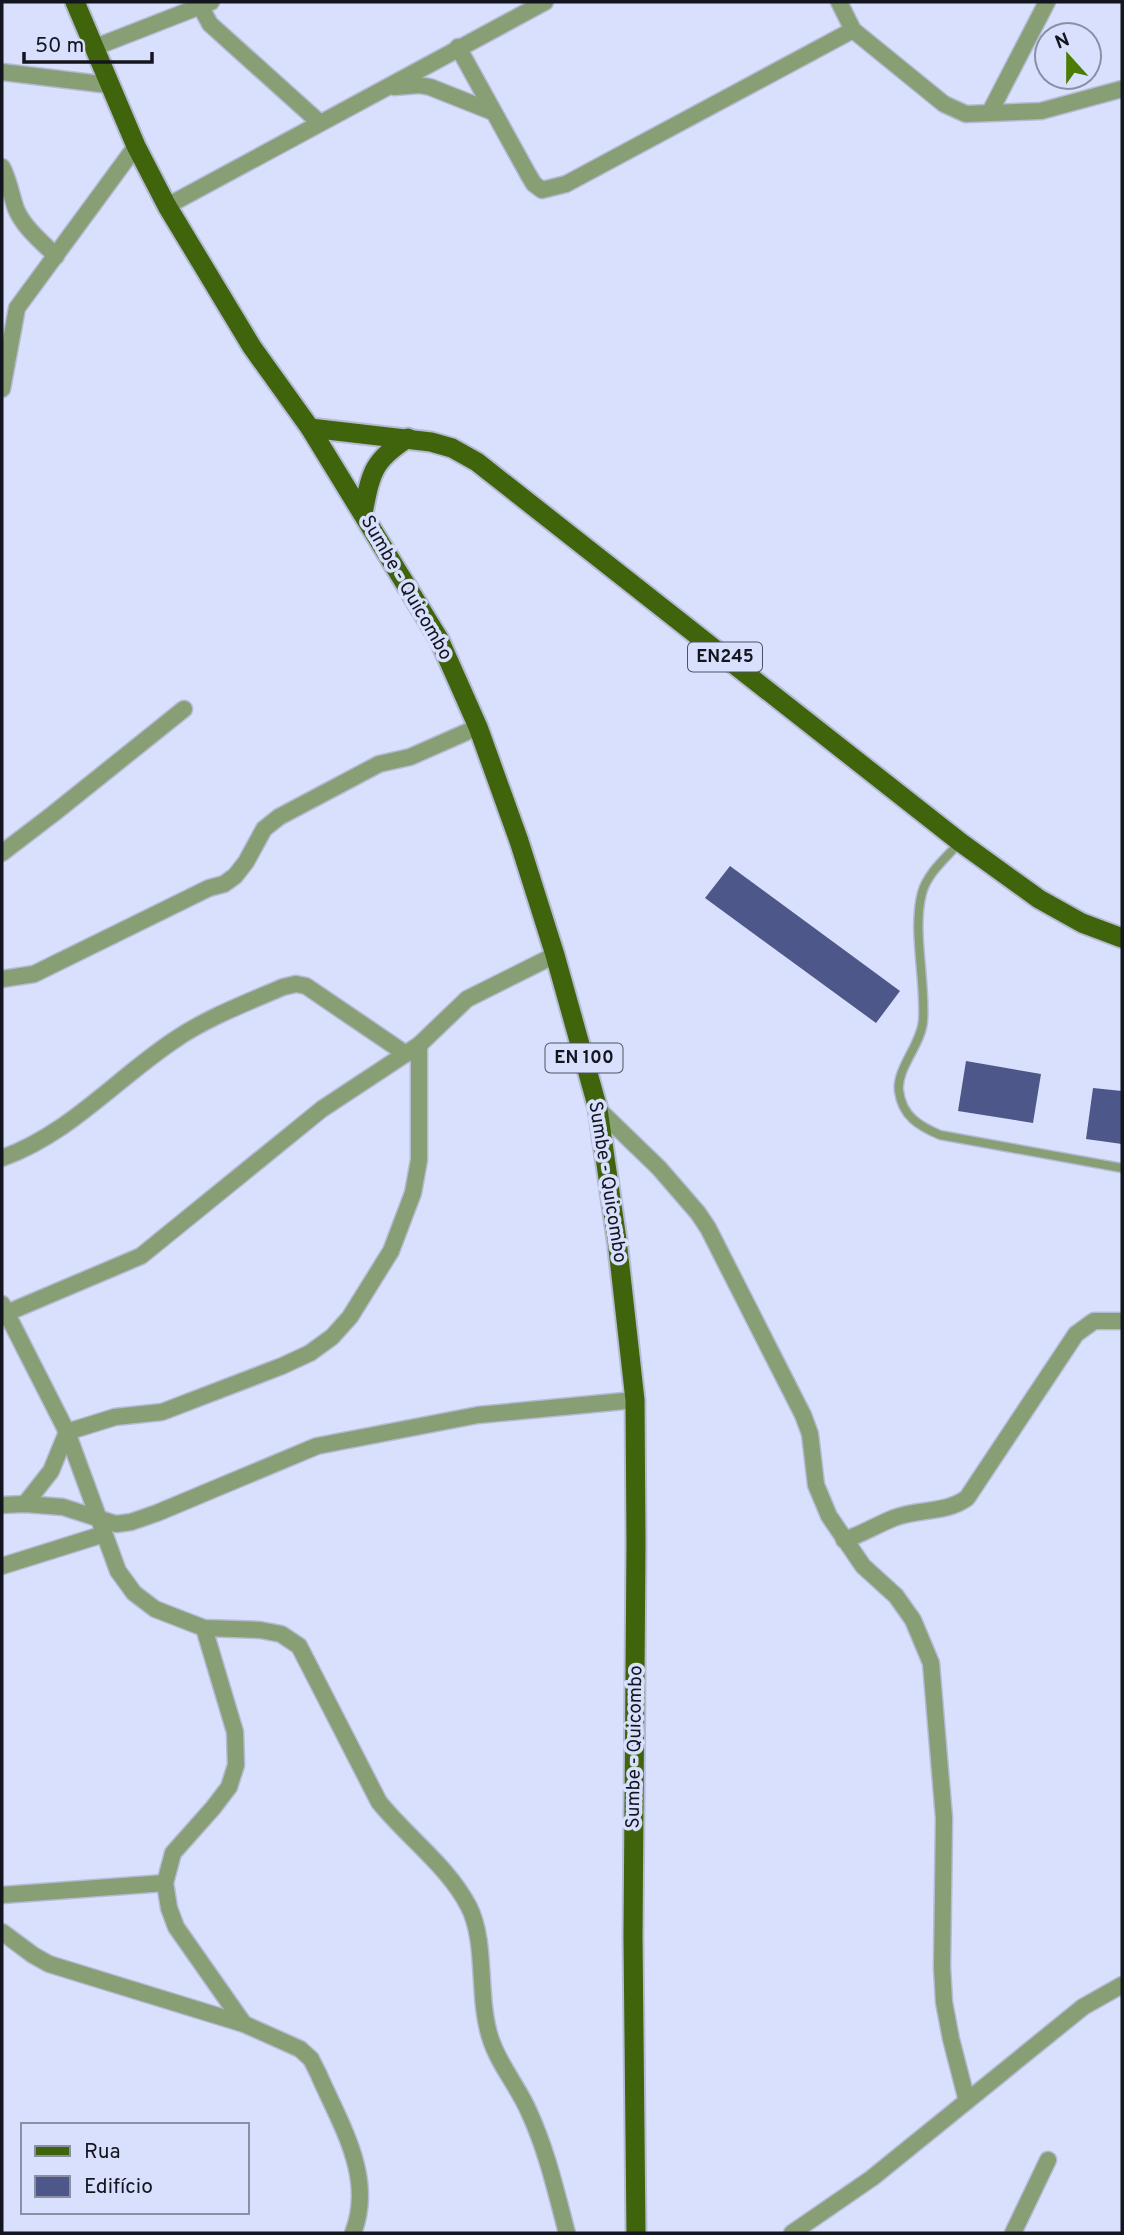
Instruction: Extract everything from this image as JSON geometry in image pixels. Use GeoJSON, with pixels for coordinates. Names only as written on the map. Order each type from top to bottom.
{"type":"FeatureCollection","features":[{"type":"Feature","properties":{"kind":"main road","name":"Sumbe - Quicombo"},"geometry":{"type":"LineString","coordinates":[[75,2],[136,146],[167,206],[252,347],[310,428],[439,639],[478,727],[519,841],[555,955],[598,1109],[617,1240],[635,1400],[633,1937],[636,2233]]}},
{"type":"Feature","properties":{"kind":"main road","name":"EN245"},"geometry":{"type":"LineString","coordinates":[[310,428],[408,438],[452,448],[477,462],[960,842],[1040,899],[1082,923],[1122,937]]}},
{"type":"Feature","properties":{"kind":"main road"},"geometry":{"type":"LineString","coordinates":[[363,513],[373,470],[385,452],[408,438]]}},
{"type":"Feature","properties":{"kind":"street"},"geometry":{"type":"LineString","coordinates":[[167,206],[545,2]]}},
{"type":"Feature","properties":{"kind":"street"},"geometry":{"type":"LineString","coordinates":[[839,2],[853,30],[944,104],[966,114],[1041,111],[1122,89]]}},
{"type":"Feature","properties":{"kind":"street"},"geometry":{"type":"LineString","coordinates":[[990,112],[1047,2]]}},
{"type":"Feature","properties":{"kind":"street"},"geometry":{"type":"LineString","coordinates":[[93,48],[203,3],[210,24],[320,123]]}},
{"type":"Feature","properties":{"kind":"street"},"geometry":{"type":"LineString","coordinates":[[458,47],[534,184],[542,190],[566,184],[853,30]]}},
{"type":"Feature","properties":{"kind":"street"},"geometry":{"type":"LineString","coordinates":[[2,72],[109,85]]}},
{"type":"Feature","properties":{"kind":"street"},"geometry":{"type":"LineString","coordinates":[[388,88],[419,85],[430,87],[494,112]]}},
{"type":"Feature","properties":{"kind":"street"},"geometry":{"type":"LineString","coordinates":[[2,389],[18,308],[136,146]]}},
{"type":"Feature","properties":{"kind":"street"},"geometry":{"type":"LineString","coordinates":[[2,167],[24,224],[56,256]]}},
{"type":"Feature","properties":{"kind":"street"},"geometry":{"type":"LineString","coordinates":[[2,853],[184,709]]}},
{"type":"Feature","properties":{"kind":"street"},"geometry":{"type":"LineString","coordinates":[[2,979],[34,974],[209,888],[223,884],[235,876],[264,829],[279,817],[379,764],[410,757],[478,727]]}},
{"type":"Feature","properties":{"kind":"street"},"geometry":{"type":"LineString","coordinates":[[555,955],[478,992],[412,1050],[323,1109],[141,1256],[3,1311],[66,1432],[118,1572],[134,1594],[155,1609],[204,1628],[260,1630],[281,1634],[299,1646],[379,1802],[458,1887],[477,1927],[483,2012],[491,2041],[528,2108],[544,2146],[567,2233]]}},
{"type":"Feature","properties":{"kind":"street"},"geometry":{"type":"LineString","coordinates":[[2,1158],[19,1152],[61,1129],[188,1030],[283,986],[306,986],[412,1050]]}},
{"type":"Feature","properties":{"kind":"street"},"geometry":{"type":"LineString","coordinates":[[66,1432],[115,1417],[162,1412],[282,1366],[310,1353],[332,1337],[350,1317],[391,1251],[413,1193],[419,1160],[412,1050]]}},
{"type":"Feature","properties":{"kind":"street"},"geometry":{"type":"LineString","coordinates":[[598,1109],[659,1168],[708,1228],[803,1415],[812,1446],[816,1485],[829,1516],[863,1566],[896,1596],[912,1620],[931,1663],[944,1818],[944,2002],[967,2101]]}},
{"type":"Feature","properties":{"kind":"street"},"geometry":{"type":"LineString","coordinates":[[844,1540],[895,1518],[946,1509],[967,1498],[1076,1334],[1094,1321],[1122,1321]]}},
{"type":"Feature","properties":{"kind":"street"},"geometry":{"type":"LineString","coordinates":[[2,1566],[101,1527],[131,1522],[157,1513],[317,1446],[478,1415],[635,1400]]}},
{"type":"Feature","properties":{"kind":"street"},"geometry":{"type":"LineString","coordinates":[[25,1504],[51,1471],[66,1432]]}},
{"type":"Feature","properties":{"kind":"street"},"geometry":{"type":"LineString","coordinates":[[2,1506],[25,1504],[63,1507],[101,1527]]}},
{"type":"Feature","properties":{"kind":"street"},"geometry":{"type":"LineString","coordinates":[[204,1628],[235,1732],[236,1765],[229,1787],[173,1853],[165,1883],[169,1908],[176,1927],[244,2024]]}},
{"type":"Feature","properties":{"kind":"street"},"geometry":{"type":"LineString","coordinates":[[2,1895],[165,1883]]}},
{"type":"Feature","properties":{"kind":"street"},"geometry":{"type":"LineString","coordinates":[[2,1931],[33,1955],[50,1964],[244,2024],[300,2049],[311,2059],[318,2073],[359,2171],[361,2204],[353,2233]]}},
{"type":"Feature","properties":{"kind":"street"},"geometry":{"type":"LineString","coordinates":[[792,2233],[872,2178],[1083,2007],[1122,1985]]}},
{"type":"Feature","properties":{"kind":"street"},"geometry":{"type":"LineString","coordinates":[[1013,2233],[1048,2160]]}},
{"type":"Feature","properties":{"kind":"lane"},"geometry":{"type":"LineString","coordinates":[[960,842],[930,875],[922,892],[919,914],[923,1020],[918,1042],[899,1080],[899,1091],[908,1115],[919,1126],[940,1135],[1122,1168]]}},
{"type":"Feature","properties":{"kind":"building"},"geometry":{"type":"Polygon","coordinates":[[[730,866],[900,991],[876,1023],[705,898],[730,866]]]}},
{"type":"Feature","properties":{"kind":"building"},"geometry":{"type":"Polygon","coordinates":[[[966,1061],[1041,1074],[1033,1123],[958,1111],[966,1061]]]}},
{"type":"Feature","properties":{"kind":"building"},"geometry":{"type":"Polygon","coordinates":[[[1093,1088],[1122,1091],[1122,1144],[1086,1139],[1093,1088]]]}}]}
